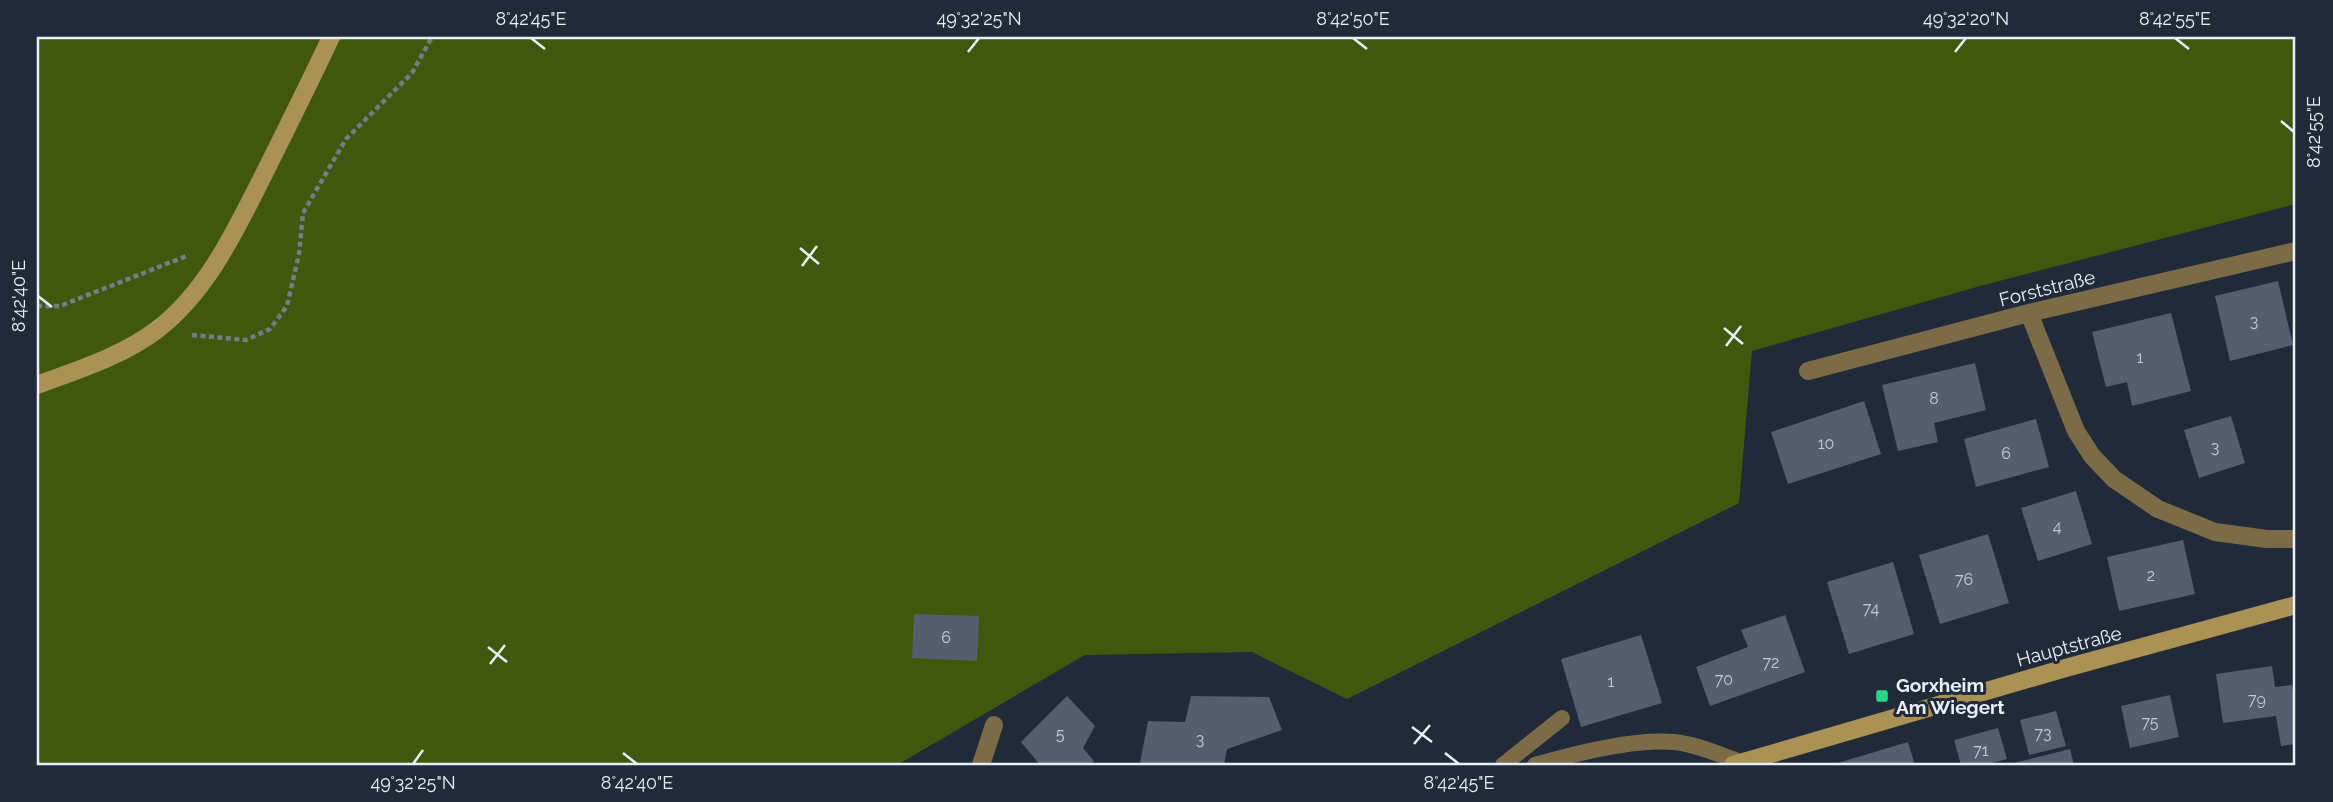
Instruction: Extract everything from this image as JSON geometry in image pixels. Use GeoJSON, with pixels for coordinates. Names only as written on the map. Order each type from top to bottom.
{"type":"FeatureCollection","features":[{"type":"Feature","properties":{"kind":"main road"},"geometry":{"type":"LineString","coordinates":[[37,385],[102,361],[156,330],[183,306],[208,276],[232,237],[331,37]]}},
{"type":"Feature","properties":{"kind":"main road","name":"Hauptstraße"},"geometry":{"type":"LineString","coordinates":[[1737,764],[2062,669],[2296,605]]}},
{"type":"Feature","properties":{"kind":"street","name":"Forststraße"},"geometry":{"type":"LineString","coordinates":[[1808,371],[2029,313],[2296,251]]}},
{"type":"Feature","properties":{"kind":"street"},"geometry":{"type":"LineString","coordinates":[[2029,313],[2076,431],[2092,456],[2114,479],[2158,509],[2215,531],[2267,539],[2296,539]]}},
{"type":"Feature","properties":{"kind":"street"},"geometry":{"type":"LineString","coordinates":[[981,765],[994,725]]}},
{"type":"Feature","properties":{"kind":"lane"},"geometry":{"type":"LineString","coordinates":[[1503,765],[1562,718]]}},
{"type":"Feature","properties":{"kind":"lane"},"geometry":{"type":"LineString","coordinates":[[1535,765],[1578,752],[1675,742],[1737,764]]}},
{"type":"Feature","properties":{"kind":"path"},"geometry":{"type":"LineString","coordinates":[[156,330],[246,340],[270,329],[287,306],[299,254],[303,213],[346,139],[412,73],[432,37]]}},
{"type":"Feature","properties":{"kind":"path"},"geometry":{"type":"LineString","coordinates":[[37,306],[60,306],[232,237]]}},
{"type":"Feature","properties":{"kind":"green space"},"geometry":{"type":"Polygon","coordinates":[[[37,37],[2296,37],[2296,204],[1980,286],[1752,351],[1739,503],[1347,699],[1252,652],[1085,655],[897,765],[37,765],[37,37]]]}},
{"type":"Feature","properties":{"kind":"building"},"geometry":{"type":"Polygon","coordinates":[[[2278,281],[2293,345],[2230,361],[2215,296],[2278,281]]]}},
{"type":"Feature","properties":{"kind":"building"},"geometry":{"type":"Polygon","coordinates":[[[2171,313],[2191,391],[2132,406],[2127,382],[2106,387],[2092,332],[2171,313]]]}},
{"type":"Feature","properties":{"kind":"building"},"geometry":{"type":"Polygon","coordinates":[[[1975,363],[1986,410],[1934,423],[1938,442],[1898,451],[1882,385],[1975,363]]]}},
{"type":"Feature","properties":{"kind":"building"},"geometry":{"type":"Polygon","coordinates":[[[1864,401],[1881,454],[1788,484],[1771,432],[1864,401]]]}},
{"type":"Feature","properties":{"kind":"building"},"geometry":{"type":"Polygon","coordinates":[[[2231,416],[2245,463],[2199,478],[2184,430],[2231,416]]]}},
{"type":"Feature","properties":{"kind":"building"},"geometry":{"type":"Polygon","coordinates":[[[2036,419],[2049,467],[1976,487],[1964,439],[2036,419]]]}},
{"type":"Feature","properties":{"kind":"building"},"geometry":{"type":"Polygon","coordinates":[[[2076,491],[2092,544],[2038,561],[2021,508],[2076,491]]]}},
{"type":"Feature","properties":{"kind":"building"},"geometry":{"type":"Polygon","coordinates":[[[1988,534],[2009,603],[1940,624],[1919,555],[1988,534]]]}},
{"type":"Feature","properties":{"kind":"building"},"geometry":{"type":"Polygon","coordinates":[[[2183,540],[2195,594],[2119,611],[2107,557],[2183,540]]]}},
{"type":"Feature","properties":{"kind":"building"},"geometry":{"type":"Polygon","coordinates":[[[1893,562],[1914,634],[1849,654],[1827,582],[1893,562]]]}},
{"type":"Feature","properties":{"kind":"building"},"geometry":{"type":"Polygon","coordinates":[[[914,614],[979,616],[977,661],[912,658],[914,614]]]}},
{"type":"Feature","properties":{"kind":"building"},"geometry":{"type":"Polygon","coordinates":[[[1785,615],[1805,672],[1710,706],[1696,667],[1748,647],[1741,630],[1785,615]]]}},
{"type":"Feature","properties":{"kind":"building"},"geometry":{"type":"Polygon","coordinates":[[[1641,635],[1662,703],[1581,727],[1561,659],[1641,635]]]}},
{"type":"Feature","properties":{"kind":"building"},"geometry":{"type":"Polygon","coordinates":[[[2272,666],[2275,687],[2292,685],[2296,710],[2296,744],[2281,746],[2276,716],[2223,723],[2216,674],[2272,666]]]}},
{"type":"Feature","properties":{"kind":"building"},"geometry":{"type":"Polygon","coordinates":[[[2170,695],[2179,737],[2130,748],[2121,706],[2170,695]]]}},
{"type":"Feature","properties":{"kind":"building"},"geometry":{"type":"Polygon","coordinates":[[[1067,696],[1095,726],[1083,748],[1094,761],[1090,765],[1040,765],[1021,742],[1067,696]]]}},
{"type":"Feature","properties":{"kind":"building"},"geometry":{"type":"Polygon","coordinates":[[[1191,696],[1269,697],[1282,730],[1227,749],[1224,765],[1142,765],[1140,763],[1148,721],[1185,722],[1191,696]]]}},
{"type":"Feature","properties":{"kind":"building"},"geometry":{"type":"Polygon","coordinates":[[[2056,711],[2066,746],[2029,755],[2020,720],[2056,711]]]}},
{"type":"Feature","properties":{"kind":"building"},"geometry":{"type":"Polygon","coordinates":[[[1998,728],[2007,759],[1985,765],[1961,765],[1954,740],[1998,728]]]}},
{"type":"Feature","properties":{"kind":"building"},"geometry":{"type":"Polygon","coordinates":[[[1908,742],[1915,765],[1831,765],[1908,742]]]}},
{"type":"Feature","properties":{"kind":"building"},"geometry":{"type":"Polygon","coordinates":[[[2070,749],[2074,765],[2014,765],[2014,763],[2070,749]]]}},
{"type":"Feature","properties":{"kind":"place","name":"Gorxheim Am Wiegert"},"geometry":{"type":"Point","coordinates":[1882,696]}}]}
